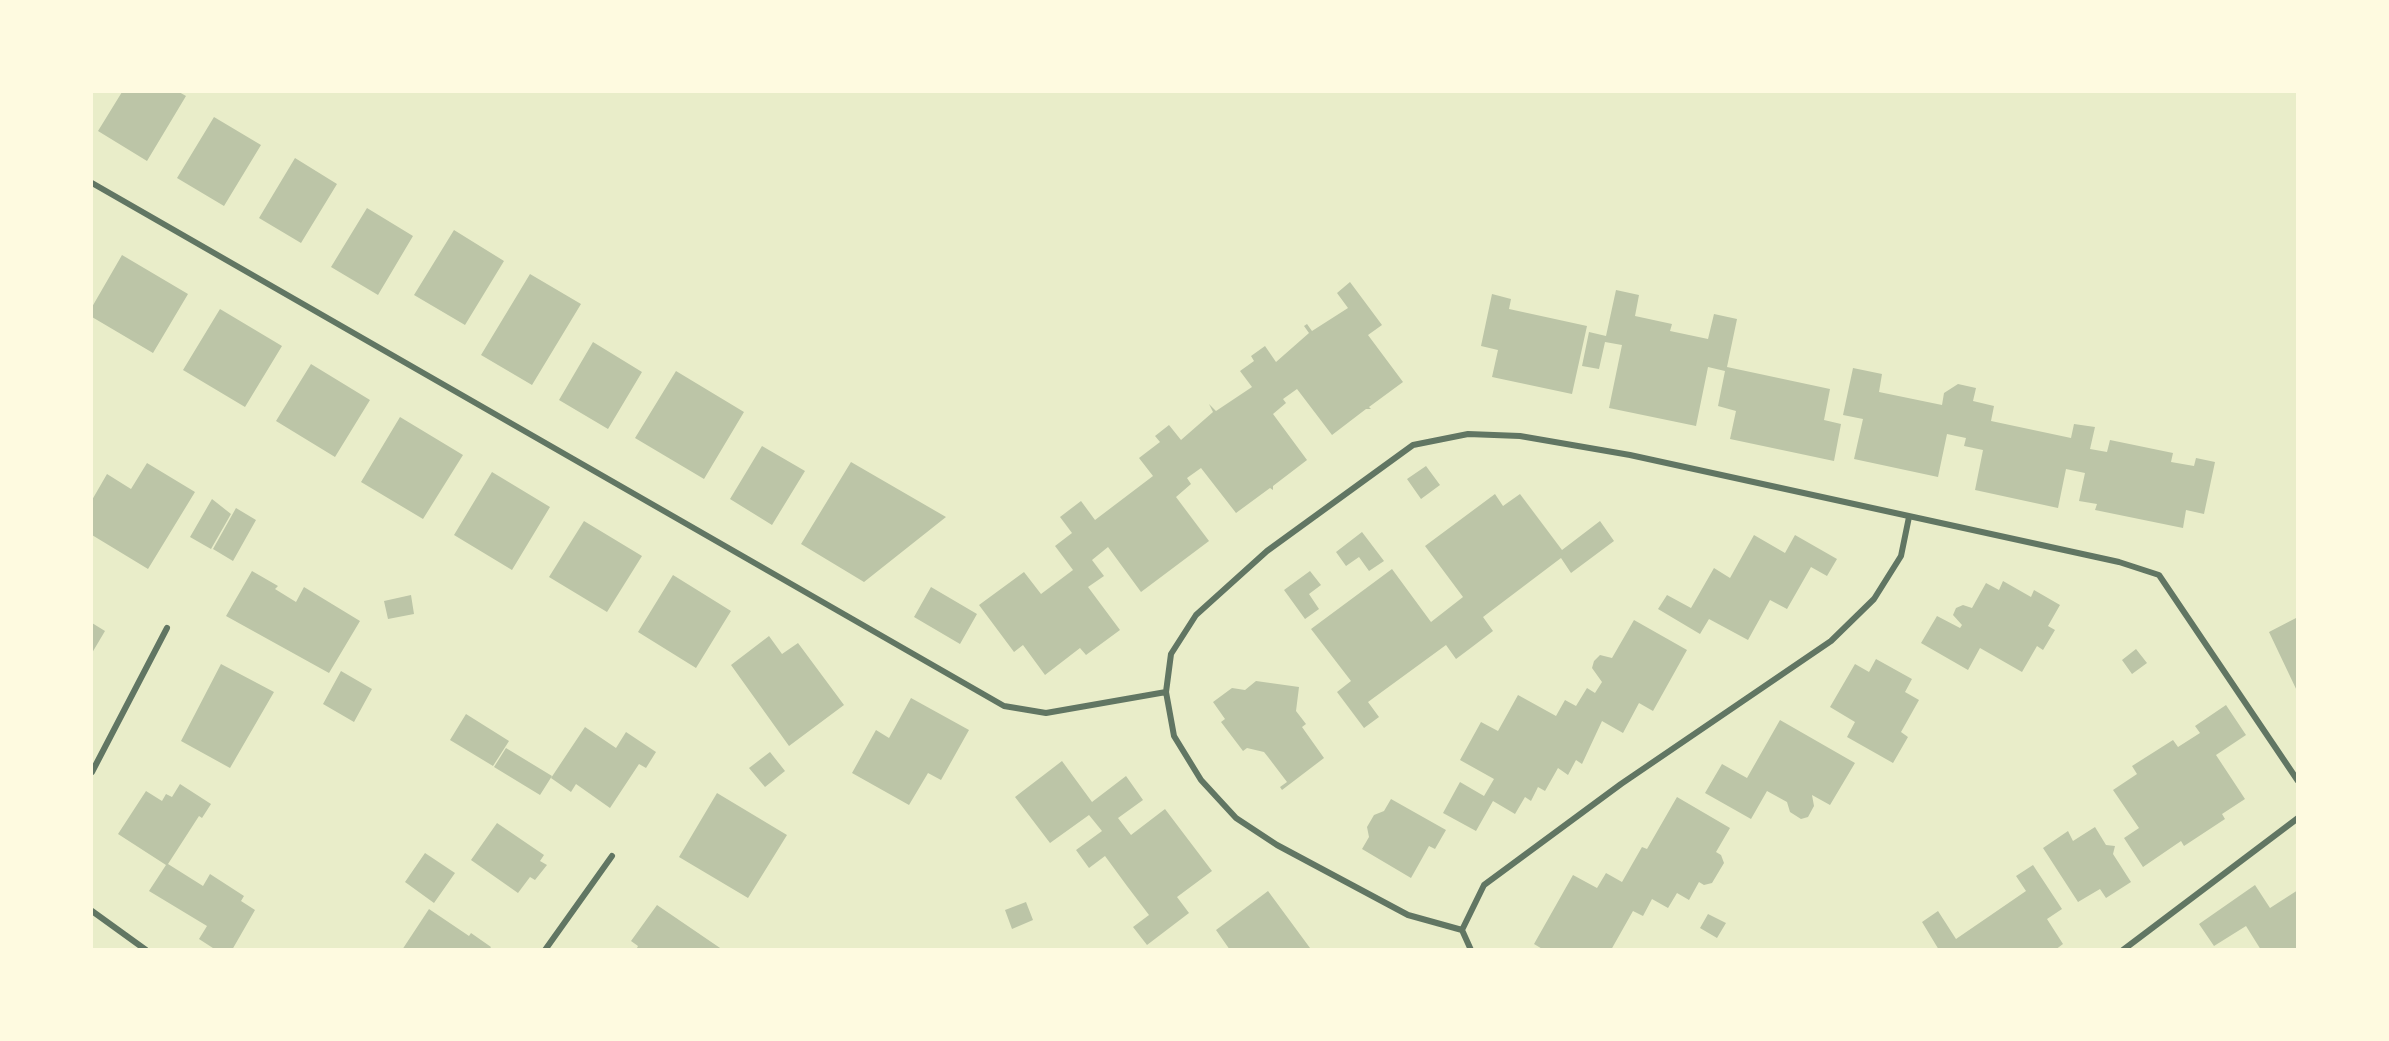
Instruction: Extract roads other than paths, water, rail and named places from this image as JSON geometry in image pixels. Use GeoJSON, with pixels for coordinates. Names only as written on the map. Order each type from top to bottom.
{"type":"FeatureCollection","features":[{"type":"Feature","properties":{"kind":"street"},"geometry":{"type":"LineString","coordinates":[[92,183],[1004,706],[1046,713],[1166,692]]}},
{"type":"Feature","properties":{"kind":"street"},"geometry":{"type":"LineString","coordinates":[[1462,930],[1408,915],[1277,845],[1236,818],[1201,780],[1174,736],[1166,692],[1172,654],[1196,615],[1267,551],[1413,445],[1468,434],[1520,436],[1630,455],[2119,562],[2159,574],[2298,781]]}},
{"type":"Feature","properties":{"kind":"street"},"geometry":{"type":"LineString","coordinates":[[1462,930],[1484,885],[1621,784],[1831,641],[1874,599],[1901,556],[1909,517]]}},
{"type":"Feature","properties":{"kind":"street"},"geometry":{"type":"LineString","coordinates":[[92,772],[167,628]]}},
{"type":"Feature","properties":{"kind":"street"},"geometry":{"type":"LineString","coordinates":[[2122,950],[2298,818]]}},
{"type":"Feature","properties":{"kind":"street"},"geometry":{"type":"LineString","coordinates":[[546,950],[612,856]]}},
{"type":"Feature","properties":{"kind":"street"},"geometry":{"type":"LineString","coordinates":[[92,911],[146,950]]}},
{"type":"Feature","properties":{"kind":"street"},"geometry":{"type":"LineString","coordinates":[[1462,930],[1471,950]]}}]}
